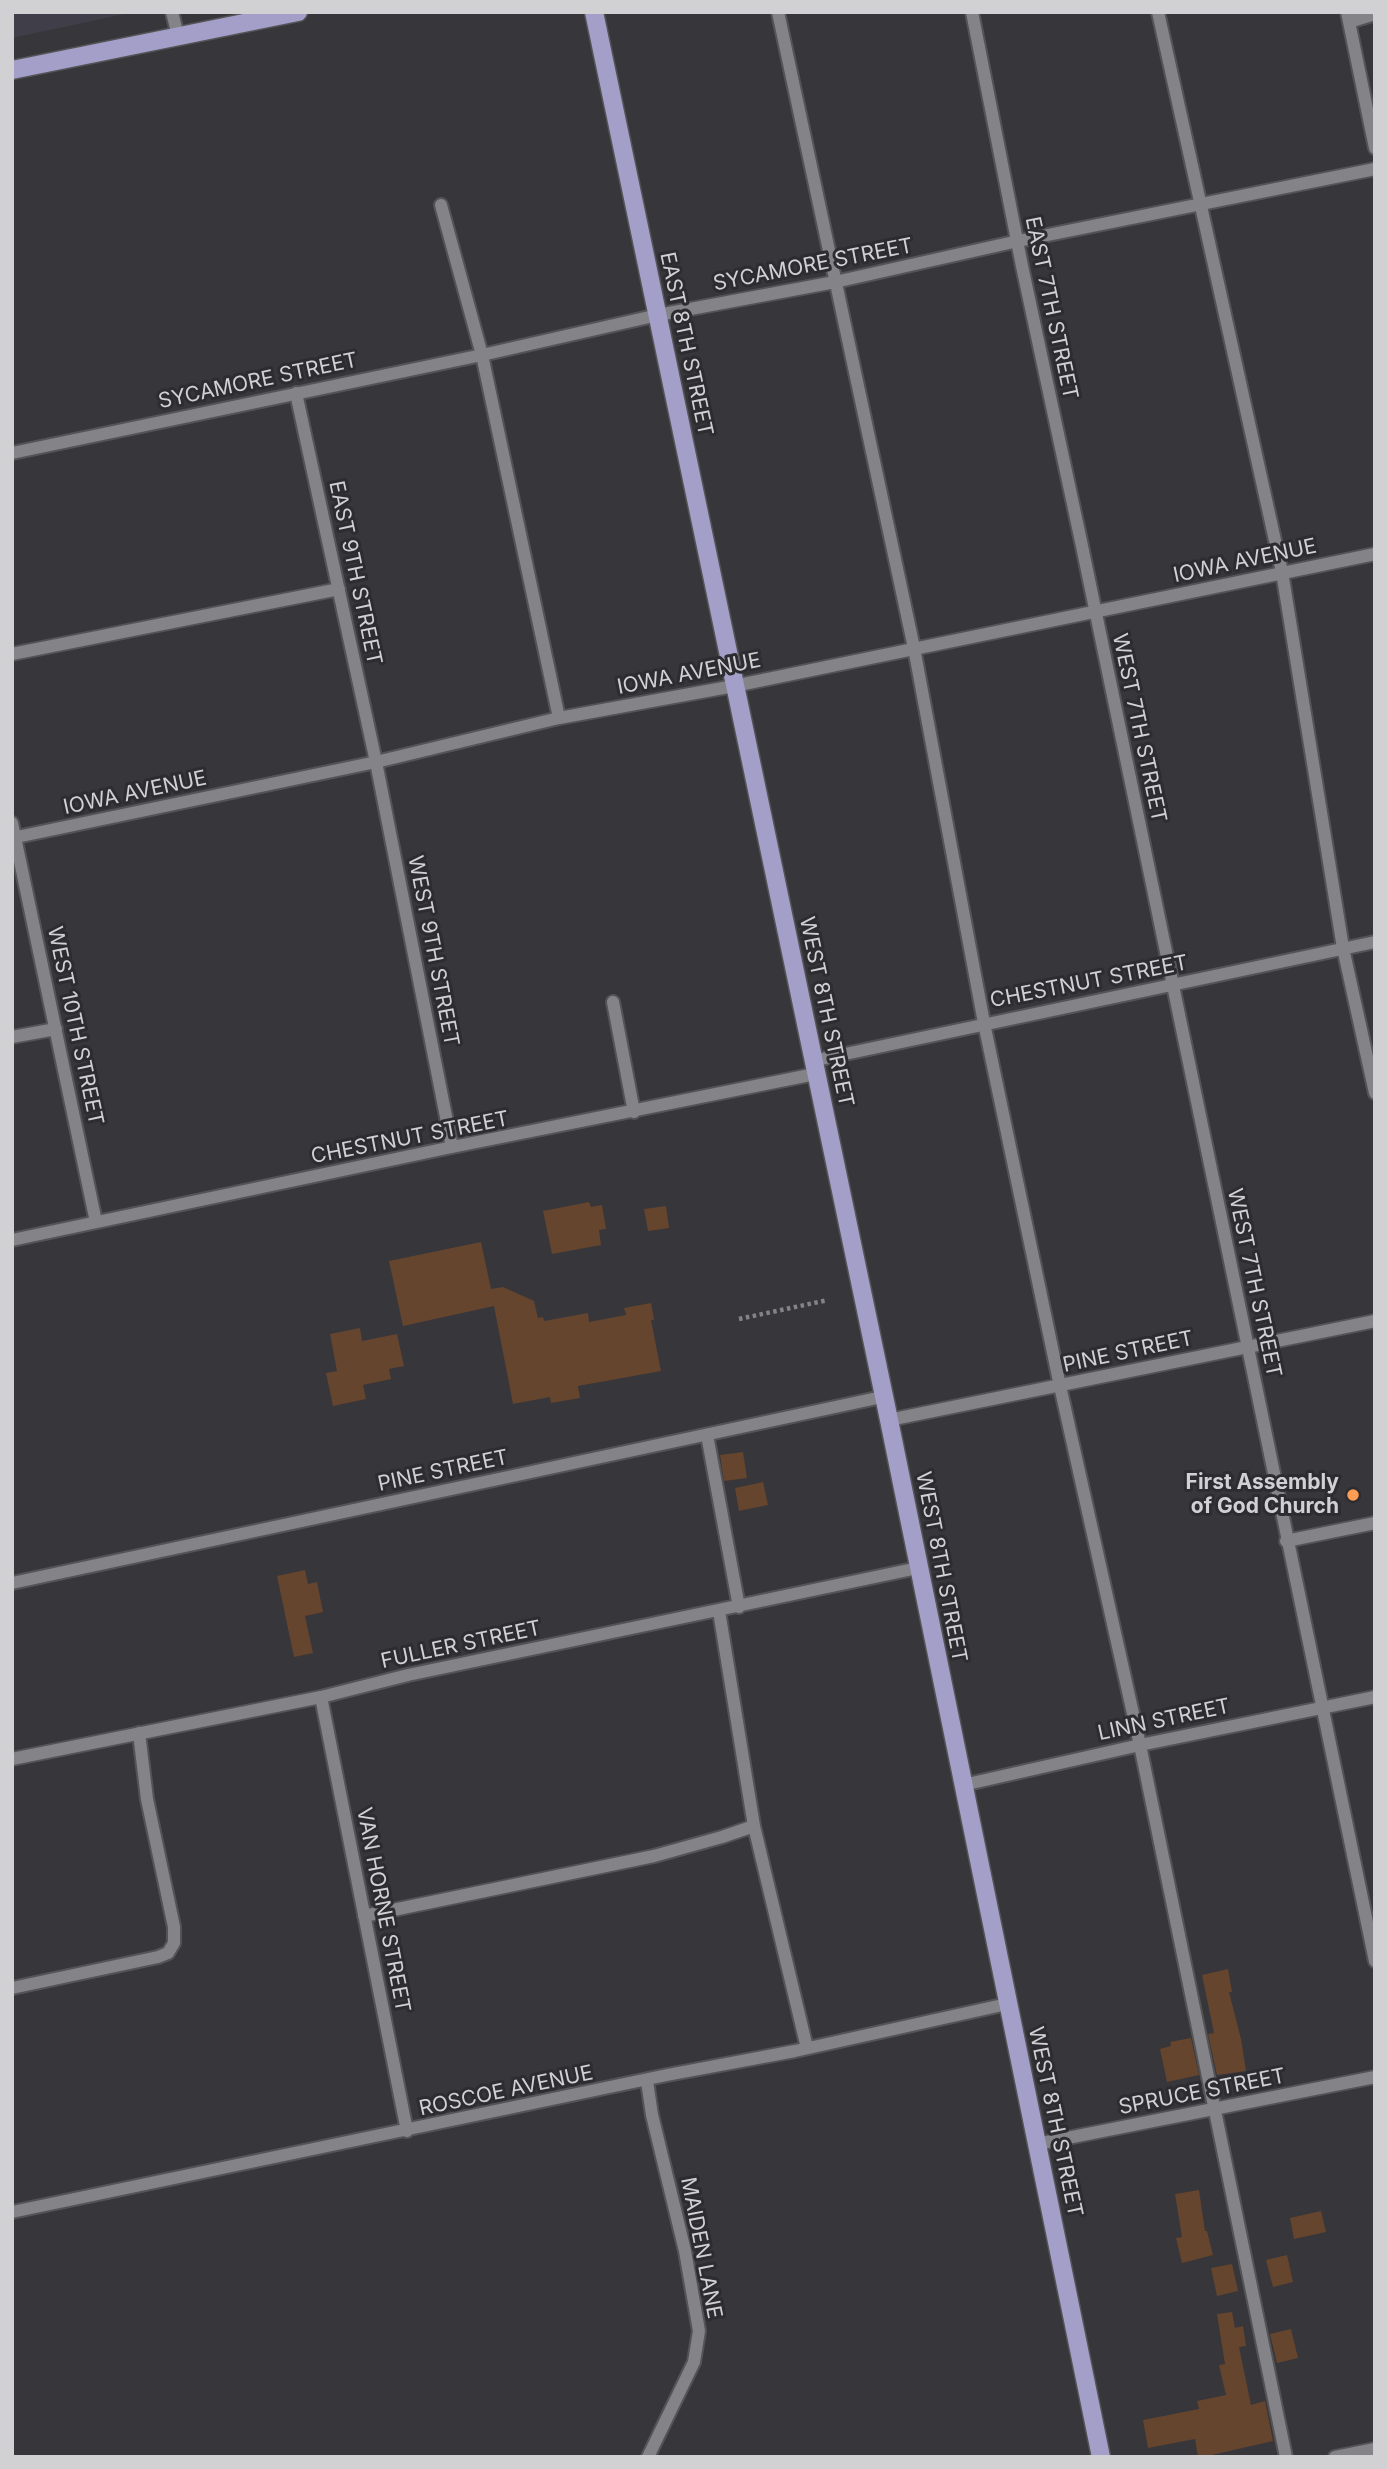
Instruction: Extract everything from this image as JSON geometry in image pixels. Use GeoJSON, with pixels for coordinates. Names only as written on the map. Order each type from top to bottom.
{"type":"FeatureCollection","features":[{"type":"Feature","properties":{"kind":"main road"},"geometry":{"type":"LineString","coordinates":[[12,70],[298,12]]}},
{"type":"Feature","properties":{"kind":"main road","name":"EAST 8TH STREET"},"geometry":{"type":"LineString","coordinates":[[594,12],[734,686]]}},
{"type":"Feature","properties":{"kind":"main road","name":"WEST 8TH STREET"},"geometry":{"type":"LineString","coordinates":[[734,686],[1101,2457]]}},
{"type":"Feature","properties":{"kind":"street"},"geometry":{"type":"LineString","coordinates":[[172,12],[178,36]]}},
{"type":"Feature","properties":{"kind":"street"},"geometry":{"type":"LineString","coordinates":[[778,12],[914,648],[984,1023],[1060,1386],[1140,1745],[1286,2457]]}},
{"type":"Feature","properties":{"kind":"street","name":"EAST 7TH STREET"},"geometry":{"type":"LineString","coordinates":[[972,12],[1095,612]]}},
{"type":"Feature","properties":{"kind":"street"},"geometry":{"type":"LineString","coordinates":[[1158,12],[1282,572],[1343,948],[1375,1093]]}},
{"type":"Feature","properties":{"kind":"street"},"geometry":{"type":"LineString","coordinates":[[1375,14],[1348,17],[1375,148]]}},
{"type":"Feature","properties":{"kind":"street","name":"SYCAMORE STREET"},"geometry":{"type":"LineString","coordinates":[[12,453],[658,316],[835,282],[1018,241],[1375,169]]}},
{"type":"Feature","properties":{"kind":"street"},"geometry":{"type":"LineString","coordinates":[[441,205],[482,355],[559,719]]}},
{"type":"Feature","properties":{"kind":"street","name":"EAST 9TH STREET"},"geometry":{"type":"LineString","coordinates":[[296,393],[376,762]]}},
{"type":"Feature","properties":{"kind":"street","name":"IOWA AVENUE"},"geometry":{"type":"LineString","coordinates":[[14,837],[376,762],[559,719],[734,686],[1375,554]]}},
{"type":"Feature","properties":{"kind":"street"},"geometry":{"type":"LineString","coordinates":[[12,654],[339,589]]}},
{"type":"Feature","properties":{"kind":"street","name":"WEST 7TH STREET"},"geometry":{"type":"LineString","coordinates":[[1095,612],[1375,1961]]}},
{"type":"Feature","properties":{"kind":"street","name":"WEST 9TH STREET"},"geometry":{"type":"LineString","coordinates":[[376,762],[452,1147]]}},
{"type":"Feature","properties":{"kind":"street","name":"WEST 10TH STREET"},"geometry":{"type":"LineString","coordinates":[[12,823],[96,1222]]}},
{"type":"Feature","properties":{"kind":"street","name":"CHESTNUT STREET"},"geometry":{"type":"LineString","coordinates":[[12,1240],[452,1147],[634,1112],[984,1023],[1375,942]]}},
{"type":"Feature","properties":{"kind":"street"},"geometry":{"type":"LineString","coordinates":[[613,1002],[634,1112]]}},
{"type":"Feature","properties":{"kind":"street"},"geometry":{"type":"LineString","coordinates":[[12,1037],[56,1029]]}},
{"type":"Feature","properties":{"kind":"street","name":"PINE STREET"},"geometry":{"type":"LineString","coordinates":[[888,1420],[1375,1321]]}},
{"type":"Feature","properties":{"kind":"street","name":"PINE STREET"},"geometry":{"type":"LineString","coordinates":[[12,1583],[882,1397]]}},
{"type":"Feature","properties":{"kind":"street"},"geometry":{"type":"LineString","coordinates":[[707,1435],[739,1607]]}},
{"type":"Feature","properties":{"kind":"street"},"geometry":{"type":"LineString","coordinates":[[1286,1541],[1375,1523]]}},
{"type":"Feature","properties":{"kind":"street","name":"FULLER STREET"},"geometry":{"type":"LineString","coordinates":[[12,1759],[321,1697],[474,1661],[918,1568]]}},
{"type":"Feature","properties":{"kind":"street"},"geometry":{"type":"LineString","coordinates":[[719,1611],[754,1826],[807,2048]]}},
{"type":"Feature","properties":{"kind":"street","name":"VAN HORNE STREET"},"geometry":{"type":"LineString","coordinates":[[321,1697],[407,2131]]}},
{"type":"Feature","properties":{"kind":"street","name":"LINN STREET"},"geometry":{"type":"LineString","coordinates":[[963,1785],[1140,1745],[1375,1697]]}},
{"type":"Feature","properties":{"kind":"street"},"geometry":{"type":"LineString","coordinates":[[12,1988],[158,1957],[168,1953],[174,1942],[174,1927],[149,1810],[139,1733]]}},
{"type":"Feature","properties":{"kind":"street"},"geometry":{"type":"LineString","coordinates":[[364,1916],[654,1856],[754,1826]]}},
{"type":"Feature","properties":{"kind":"street","name":"ROSCOE AVENUE"},"geometry":{"type":"LineString","coordinates":[[12,2212],[807,2048],[1007,2004]]}},
{"type":"Feature","properties":{"kind":"street","name":"SPRUCE STREET"},"geometry":{"type":"LineString","coordinates":[[1037,2144],[1375,2077]]}},
{"type":"Feature","properties":{"kind":"street","name":"MAIDEN LANE"},"geometry":{"type":"LineString","coordinates":[[647,2081],[685,2251],[699,2331],[694,2362],[648,2457]]}},
{"type":"Feature","properties":{"kind":"street"},"geometry":{"type":"LineString","coordinates":[[1335,2457],[1375,2449]]}},
{"type":"Feature","properties":{"kind":"path"},"geometry":{"type":"LineString","coordinates":[[738,1319],[828,1300]]}},
{"type":"Feature","properties":{"kind":"shaded area"},"geometry":{"type":"Polygon","coordinates":[[[12,12],[134,12],[12,38],[12,12]]]}},
{"type":"Feature","properties":{"kind":"building"},"geometry":{"type":"Polygon","coordinates":[[[589,1202],[591,1207],[602,1205],[606,1229],[599,1230],[601,1245],[552,1254],[543,1211],[589,1202]]]}},
{"type":"Feature","properties":{"kind":"building"},"geometry":{"type":"Polygon","coordinates":[[[666,1206],[669,1228],[648,1231],[644,1209],[666,1206]]]}},
{"type":"Feature","properties":{"kind":"building"},"geometry":{"type":"Polygon","coordinates":[[[481,1242],[491,1289],[503,1287],[534,1301],[538,1318],[543,1317],[544,1321],[588,1313],[589,1322],[626,1315],[624,1308],[651,1303],[654,1320],[651,1320],[661,1371],[578,1386],[580,1398],[551,1403],[550,1397],[513,1404],[494,1306],[403,1326],[389,1261],[481,1242]]]}},
{"type":"Feature","properties":{"kind":"building"},"geometry":{"type":"Polygon","coordinates":[[[360,1328],[362,1341],[397,1334],[404,1366],[389,1369],[391,1379],[363,1385],[366,1399],[333,1406],[326,1373],[337,1371],[330,1334],[360,1328]]]}},
{"type":"Feature","properties":{"kind":"building"},"geometry":{"type":"Polygon","coordinates":[[[743,1452],[747,1478],[724,1481],[720,1455],[743,1452]]]}},
{"type":"Feature","properties":{"kind":"building"},"geometry":{"type":"Polygon","coordinates":[[[763,1482],[768,1505],[739,1511],[735,1488],[763,1482]]]}},
{"type":"Feature","properties":{"kind":"building"},"geometry":{"type":"Polygon","coordinates":[[[305,1570],[308,1584],[317,1582],[323,1612],[305,1616],[313,1653],[294,1657],[277,1576],[305,1570]]]}},
{"type":"Feature","properties":{"kind":"building"},"geometry":{"type":"Polygon","coordinates":[[[1228,1969],[1232,1992],[1229,1992],[1246,2071],[1217,2075],[1208,2034],[1214,2033],[1202,1975],[1228,1969]]]}},
{"type":"Feature","properties":{"kind":"building"},"geometry":{"type":"Polygon","coordinates":[[[1191,2038],[1199,2075],[1167,2082],[1160,2049],[1171,2046],[1170,2042],[1191,2038]]]}},
{"type":"Feature","properties":{"kind":"building"},"geometry":{"type":"Polygon","coordinates":[[[1199,2190],[1205,2231],[1213,2255],[1182,2263],[1176,2238],[1182,2237],[1175,2194],[1199,2190]]]}},
{"type":"Feature","properties":{"kind":"building"},"geometry":{"type":"Polygon","coordinates":[[[1321,2211],[1326,2232],[1294,2239],[1290,2218],[1321,2211]]]}},
{"type":"Feature","properties":{"kind":"building"},"geometry":{"type":"Polygon","coordinates":[[[1287,2255],[1293,2282],[1273,2287],[1266,2260],[1287,2255]]]}},
{"type":"Feature","properties":{"kind":"building"},"geometry":{"type":"Polygon","coordinates":[[[1232,2264],[1238,2291],[1217,2296],[1211,2268],[1232,2264]]]}},
{"type":"Feature","properties":{"kind":"building"},"geometry":{"type":"Polygon","coordinates":[[[1232,2312],[1235,2328],[1243,2326],[1246,2346],[1239,2347],[1251,2405],[1265,2401],[1273,2441],[1203,2457],[1198,2457],[1195,2439],[1148,2448],[1143,2420],[1199,2409],[1197,2401],[1226,2395],[1219,2365],[1225,2364],[1217,2314],[1232,2312]]]}},
{"type":"Feature","properties":{"kind":"building"},"geometry":{"type":"Polygon","coordinates":[[[1291,2329],[1298,2358],[1277,2363],[1270,2334],[1291,2329]]]}},
{"type":"Feature","properties":{"kind":"place","name":"First Assembly of God Church"},"geometry":{"type":"Point","coordinates":[1353,1495]}}]}
